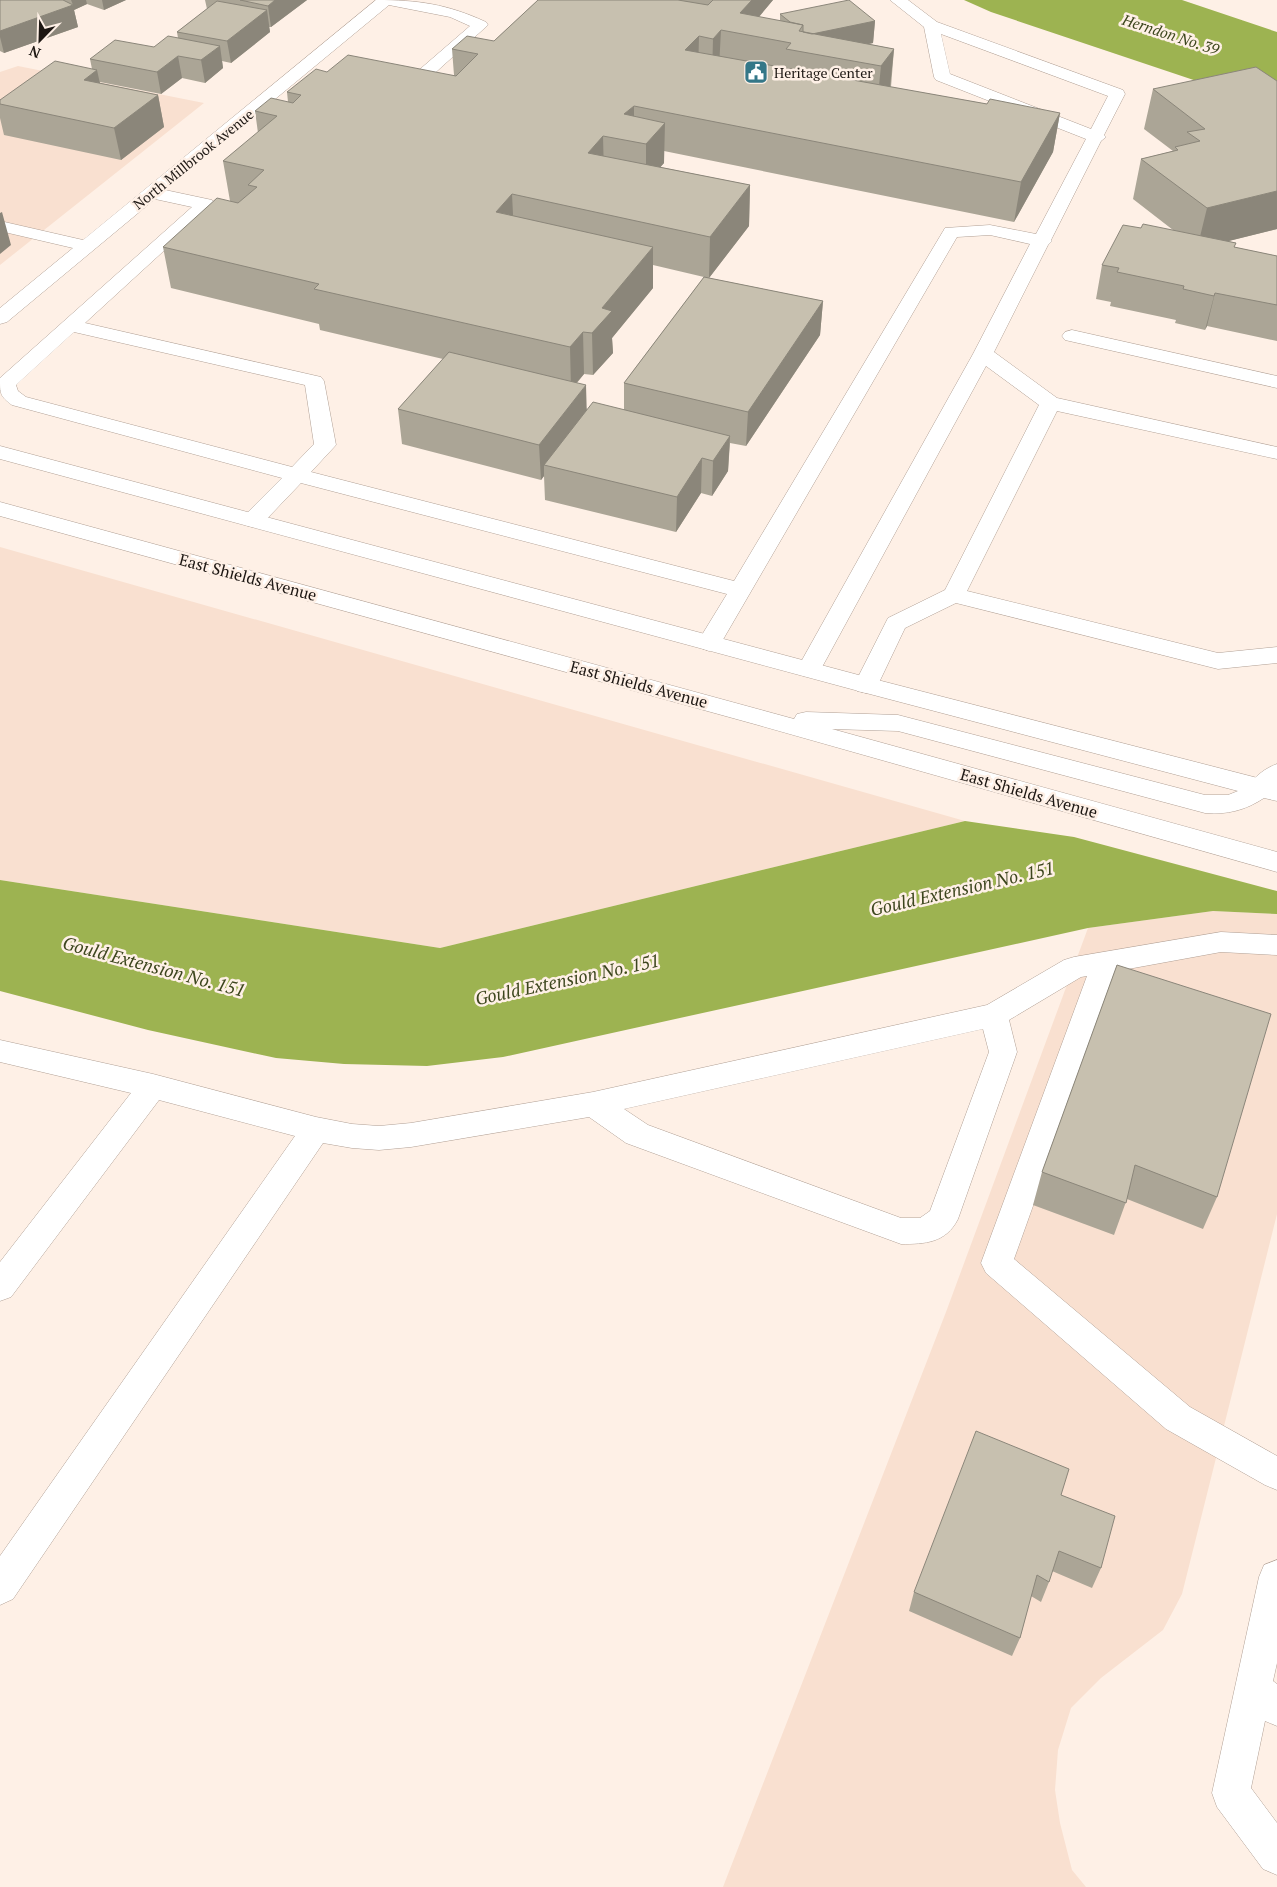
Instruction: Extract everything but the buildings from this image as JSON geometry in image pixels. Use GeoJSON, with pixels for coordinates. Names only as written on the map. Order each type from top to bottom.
{"type":"FeatureCollection","features":[{"type":"Feature","properties":{"kind":"main road","name":"North Millbrook Avenue"},"geometry":{"type":"LineString","coordinates":[[0,318],[387,0]]}},
{"type":"Feature","properties":{"kind":"main road"},"geometry":{"type":"LineString","coordinates":[[383,90],[409,88],[480,25],[454,13],[387,0]]}},
{"type":"Feature","properties":{"kind":"main road"},"geometry":{"type":"LineString","coordinates":[[809,669],[983,354],[1118,94],[931,25],[898,0]]}},
{"type":"Feature","properties":{"kind":"main road"},"geometry":{"type":"LineString","coordinates":[[931,25],[942,76],[1097,137]]}},
{"type":"Feature","properties":{"kind":"main road"},"geometry":{"type":"LineString","coordinates":[[289,79],[308,83]]}},
{"type":"Feature","properties":{"kind":"main road"},"geometry":{"type":"LineString","coordinates":[[152,192],[206,204],[5,384],[9,394],[20,401],[740,590]]}},
{"type":"Feature","properties":{"kind":"main road"},"geometry":{"type":"LineString","coordinates":[[0,226],[86,246]]}},
{"type":"Feature","properties":{"kind":"main road"},"geometry":{"type":"LineString","coordinates":[[709,642],[952,232],[990,230],[1042,241]]}},
{"type":"Feature","properties":{"kind":"main road"},"geometry":{"type":"LineString","coordinates":[[72,326],[314,381],[325,445],[253,520]]}},
{"type":"Feature","properties":{"kind":"main road"},"geometry":{"type":"LineString","coordinates":[[1072,336],[1277,382]]}},
{"type":"Feature","properties":{"kind":"main road"},"geometry":{"type":"LineString","coordinates":[[983,354],[1050,403],[1277,453]]}},
{"type":"Feature","properties":{"kind":"main road"},"geometry":{"type":"LineString","coordinates":[[866,685],[896,623],[954,595],[1050,403]]}},
{"type":"Feature","properties":{"kind":"main road"},"geometry":{"type":"LineString","coordinates":[[0,452],[866,685],[1272,784]]}},
{"type":"Feature","properties":{"kind":"main road","name":"East Shields Avenue"},"geometry":{"type":"LineString","coordinates":[[0,510],[762,718],[1277,862]]}},
{"type":"Feature","properties":{"kind":"main road"},"geometry":{"type":"LineString","coordinates":[[954,595],[1218,661],[1277,655]]}},
{"type":"Feature","properties":{"kind":"main road"},"geometry":{"type":"LineString","coordinates":[[762,718],[898,723],[1205,804],[1222,806],[1239,803],[1272,784]]}},
{"type":"Feature","properties":{"kind":"main road"},"geometry":{"type":"LineString","coordinates":[[0,1051],[153,1086],[316,1129],[352,1136],[379,1138],[411,1135],[593,1104],[994,1015],[1074,968],[1221,942],[1277,945]]}},
{"type":"Feature","properties":{"kind":"main road"},"geometry":{"type":"LineString","coordinates":[[1106,962],[996,1263],[1178,1418],[1277,1474]]}},
{"type":"Feature","properties":{"kind":"main road"},"geometry":{"type":"LineString","coordinates":[[593,1104],[637,1134],[902,1231],[925,1231],[942,1219],[1003,1052],[994,1015]]}},
{"type":"Feature","properties":{"kind":"main road"},"geometry":{"type":"LineString","coordinates":[[0,1287],[153,1086]]}},
{"type":"Feature","properties":{"kind":"main road"},"geometry":{"type":"LineString","coordinates":[[0,1587],[316,1129]]}},
{"type":"Feature","properties":{"kind":"main road"},"geometry":{"type":"LineString","coordinates":[[1277,1577],[1266,1698],[1231,1793],[1277,1855]]}},
{"type":"Feature","properties":{"kind":"shaded area"},"geometry":{"type":"Polygon","coordinates":[[[18,66],[204,103],[0,265],[0,72],[18,66]]]}},
{"type":"Feature","properties":{"kind":"shaded area"},"geometry":{"type":"Polygon","coordinates":[[[0,547],[965,821],[440,948],[0,880],[0,547]]]}},
{"type":"Feature","properties":{"kind":"shaded area"},"geometry":{"type":"Polygon","coordinates":[[[1213,911],[1277,914],[1277,1214],[1182,1594],[1163,1630],[1101,1678],[1071,1708],[1058,1750],[1055,1790],[1060,1823],[1072,1870],[1086,1887],[723,1887],[946,1312],[1088,928],[1213,911]]]}},
{"type":"Feature","properties":{"kind":"water","name":"Herndon No. 39"},"geometry":{"type":"Polygon","coordinates":[[[964,0],[1182,0],[1277,32],[1277,108],[991,12],[964,0]]]}},
{"type":"Feature","properties":{"kind":"water","name":"Gould Extension No. 151"},"geometry":{"type":"Polygon","coordinates":[[[965,821],[1074,837],[1277,891],[1277,914],[1213,911],[1088,928],[503,1057],[427,1066],[344,1064],[276,1058],[148,1030],[0,991],[0,880],[440,948],[965,821]]]}},
{"type":"Feature","properties":{"kind":"place","name":"Heritage Center"},"geometry":{"type":"Point","coordinates":[756,72]}}]}
